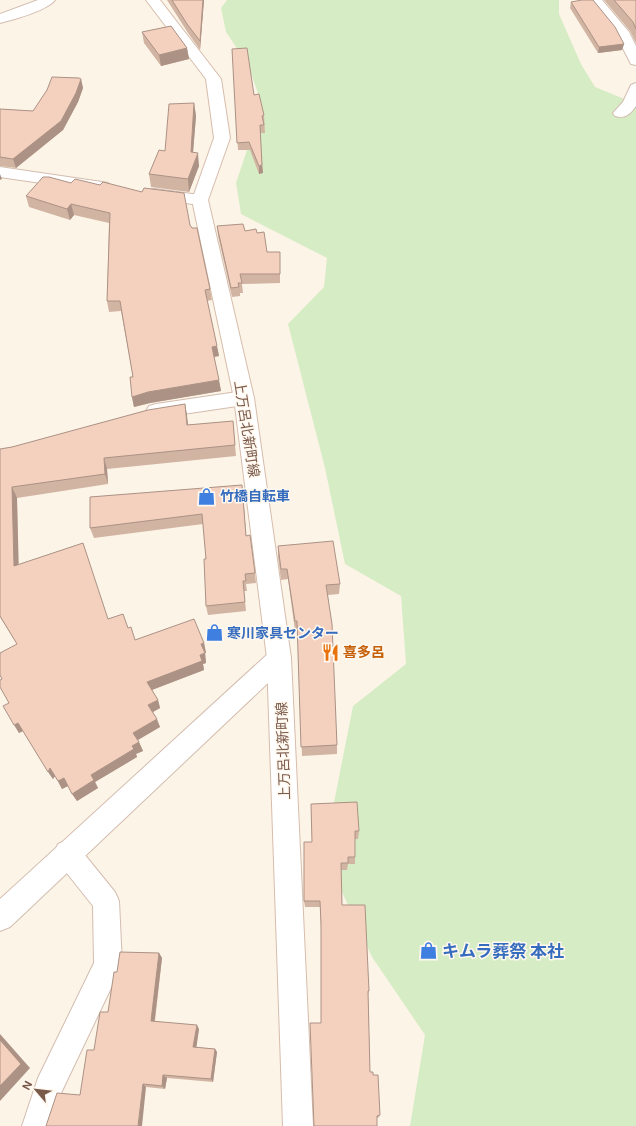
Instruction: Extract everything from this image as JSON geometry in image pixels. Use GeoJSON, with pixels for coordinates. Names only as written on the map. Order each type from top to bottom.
{"type":"FeatureCollection","features":[{"type":"Feature","properties":{"kind":"main road"},"geometry":{"type":"LineString","coordinates":[[0,19],[39,6],[48,0]]}},
{"type":"Feature","properties":{"kind":"main road"},"geometry":{"type":"LineString","coordinates":[[139,192],[200,200],[222,138],[213,78],[153,0]]}},
{"type":"Feature","properties":{"kind":"main road"},"geometry":{"type":"LineString","coordinates":[[595,0],[629,31],[636,61]]}},
{"type":"Feature","properties":{"kind":"main road"},"geometry":{"type":"LineString","coordinates":[[621,113],[630,104],[636,88]]}},
{"type":"Feature","properties":{"kind":"main road"},"geometry":{"type":"LineString","coordinates":[[0,172],[116,188]]}},
{"type":"Feature","properties":{"kind":"main road","name":"上万呂北新町線"},"geometry":{"type":"LineString","coordinates":[[200,200],[244,398],[279,658],[298,1126]]}},
{"type":"Feature","properties":{"kind":"main road"},"geometry":{"type":"LineString","coordinates":[[135,416],[150,412],[244,398]]}},
{"type":"Feature","properties":{"kind":"main road"},"geometry":{"type":"LineString","coordinates":[[0,917],[67,853],[279,658]]}},
{"type":"Feature","properties":{"kind":"main road"},"geometry":{"type":"LineString","coordinates":[[37,1126],[48,1088],[108,965],[106,901],[67,853]]}},
{"type":"Feature","properties":{"kind":"green space"},"geometry":{"type":"Polygon","coordinates":[[[227,0],[559,0],[559,14],[581,64],[595,87],[627,100],[636,97],[636,1126],[410,1126],[425,1035],[372,957],[324,853],[353,706],[406,664],[401,596],[345,564],[325,468],[288,324],[324,287],[327,258],[241,214],[236,183],[262,105],[248,65],[226,32],[221,8],[227,0]]]}},
{"type":"Feature","properties":{"kind":"building"},"geometry":{"type":"Polygon","coordinates":[[[172,0],[203,0],[200,41],[187,24],[172,0]]]}},
{"type":"Feature","properties":{"kind":"building"},"geometry":{"type":"Polygon","coordinates":[[[593,0],[615,27],[624,44],[599,47],[571,2],[593,0]]]}},
{"type":"Feature","properties":{"kind":"building"},"geometry":{"type":"Polygon","coordinates":[[[614,0],[636,0],[636,29],[633,22],[614,0]]]}},
{"type":"Feature","properties":{"kind":"building"},"geometry":{"type":"Polygon","coordinates":[[[171,26],[187,48],[159,55],[142,32],[171,26]]]}},
{"type":"Feature","properties":{"kind":"building"},"geometry":{"type":"Polygon","coordinates":[[[247,48],[254,95],[259,94],[264,115],[262,116],[264,125],[260,125],[262,165],[259,166],[249,142],[237,143],[232,49],[247,48]]]}},
{"type":"Feature","properties":{"kind":"building"},"geometry":{"type":"Polygon","coordinates":[[[52,77],[81,79],[76,93],[61,121],[13,159],[0,157],[0,109],[33,111],[47,90],[52,77]]]}},
{"type":"Feature","properties":{"kind":"building"},"geometry":{"type":"Polygon","coordinates":[[[194,103],[191,152],[198,153],[188,179],[149,174],[159,150],[165,151],[169,104],[194,103]]]}},
{"type":"Feature","properties":{"kind":"building"},"geometry":{"type":"Polygon","coordinates":[[[43,177],[49,177],[71,183],[75,179],[100,185],[103,182],[142,192],[144,188],[184,193],[190,225],[192,228],[197,228],[210,289],[205,290],[217,346],[212,347],[219,380],[148,392],[132,397],[130,377],[133,377],[120,301],[107,301],[110,213],[71,204],[67,209],[26,196],[43,177]]]}},
{"type":"Feature","properties":{"kind":"building"},"geometry":{"type":"Polygon","coordinates":[[[243,224],[245,231],[256,229],[257,233],[264,232],[267,252],[280,252],[280,274],[240,274],[242,283],[238,283],[239,287],[231,288],[217,226],[243,224]]]}},
{"type":"Feature","properties":{"kind":"building"},"geometry":{"type":"Polygon","coordinates":[[[185,404],[187,425],[233,421],[235,445],[104,458],[105,474],[12,487],[14,566],[83,543],[108,619],[123,614],[128,628],[131,627],[135,640],[194,619],[204,643],[201,644],[205,653],[200,655],[202,661],[147,682],[158,700],[148,705],[157,719],[133,733],[139,742],[132,746],[134,749],[91,775],[94,780],[72,794],[64,778],[58,781],[50,768],[48,772],[18,723],[14,725],[3,706],[9,703],[0,687],[0,680],[2,679],[0,675],[0,653],[17,644],[0,616],[0,449],[148,410],[185,404]]]}},
{"type":"Feature","properties":{"kind":"building"},"geometry":{"type":"Polygon","coordinates":[[[242,485],[246,536],[250,535],[255,573],[245,574],[246,581],[243,581],[245,602],[206,606],[204,559],[206,559],[202,514],[90,528],[90,497],[242,485]]]}},
{"type":"Feature","properties":{"kind":"building"},"geometry":{"type":"Polygon","coordinates":[[[333,541],[340,584],[326,585],[332,624],[337,745],[301,747],[297,621],[295,621],[287,569],[281,569],[278,546],[333,541]]]}},
{"type":"Feature","properties":{"kind":"building"},"geometry":{"type":"Polygon","coordinates":[[[357,802],[359,831],[355,831],[355,857],[348,857],[348,863],[341,863],[342,905],[365,905],[369,991],[370,1072],[373,1072],[373,1075],[378,1075],[380,1115],[377,1116],[377,1126],[314,1126],[310,1023],[321,1023],[321,924],[320,901],[304,901],[304,842],[312,842],[311,804],[357,802]]]}},
{"type":"Feature","properties":{"kind":"building"},"geometry":{"type":"Polygon","coordinates":[[[120,952],[159,953],[151,1021],[197,1025],[193,1047],[215,1049],[211,1079],[163,1075],[162,1086],[143,1084],[138,1126],[46,1126],[57,1093],[80,1095],[87,1050],[94,1050],[100,1012],[108,1012],[114,972],[117,972],[120,952]]]}},
{"type":"Feature","properties":{"kind":"building"},"geometry":{"type":"Polygon","coordinates":[[[0,1040],[21,1064],[0,1086],[0,1040]]]}},
{"type":"Feature","properties":{"kind":"place","name":"竹橋自転車"},"geometry":{"type":"Point","coordinates":[207,496]}},
{"type":"Feature","properties":{"kind":"place","name":"寒川家具センター"},"geometry":{"type":"Point","coordinates":[214,633]}},
{"type":"Feature","properties":{"kind":"place","name":"喜多呂"},"geometry":{"type":"Point","coordinates":[330,652]}},
{"type":"Feature","properties":{"kind":"place","name":"キムラ葬祭 本社"},"geometry":{"type":"Point","coordinates":[429,951]}}]}
